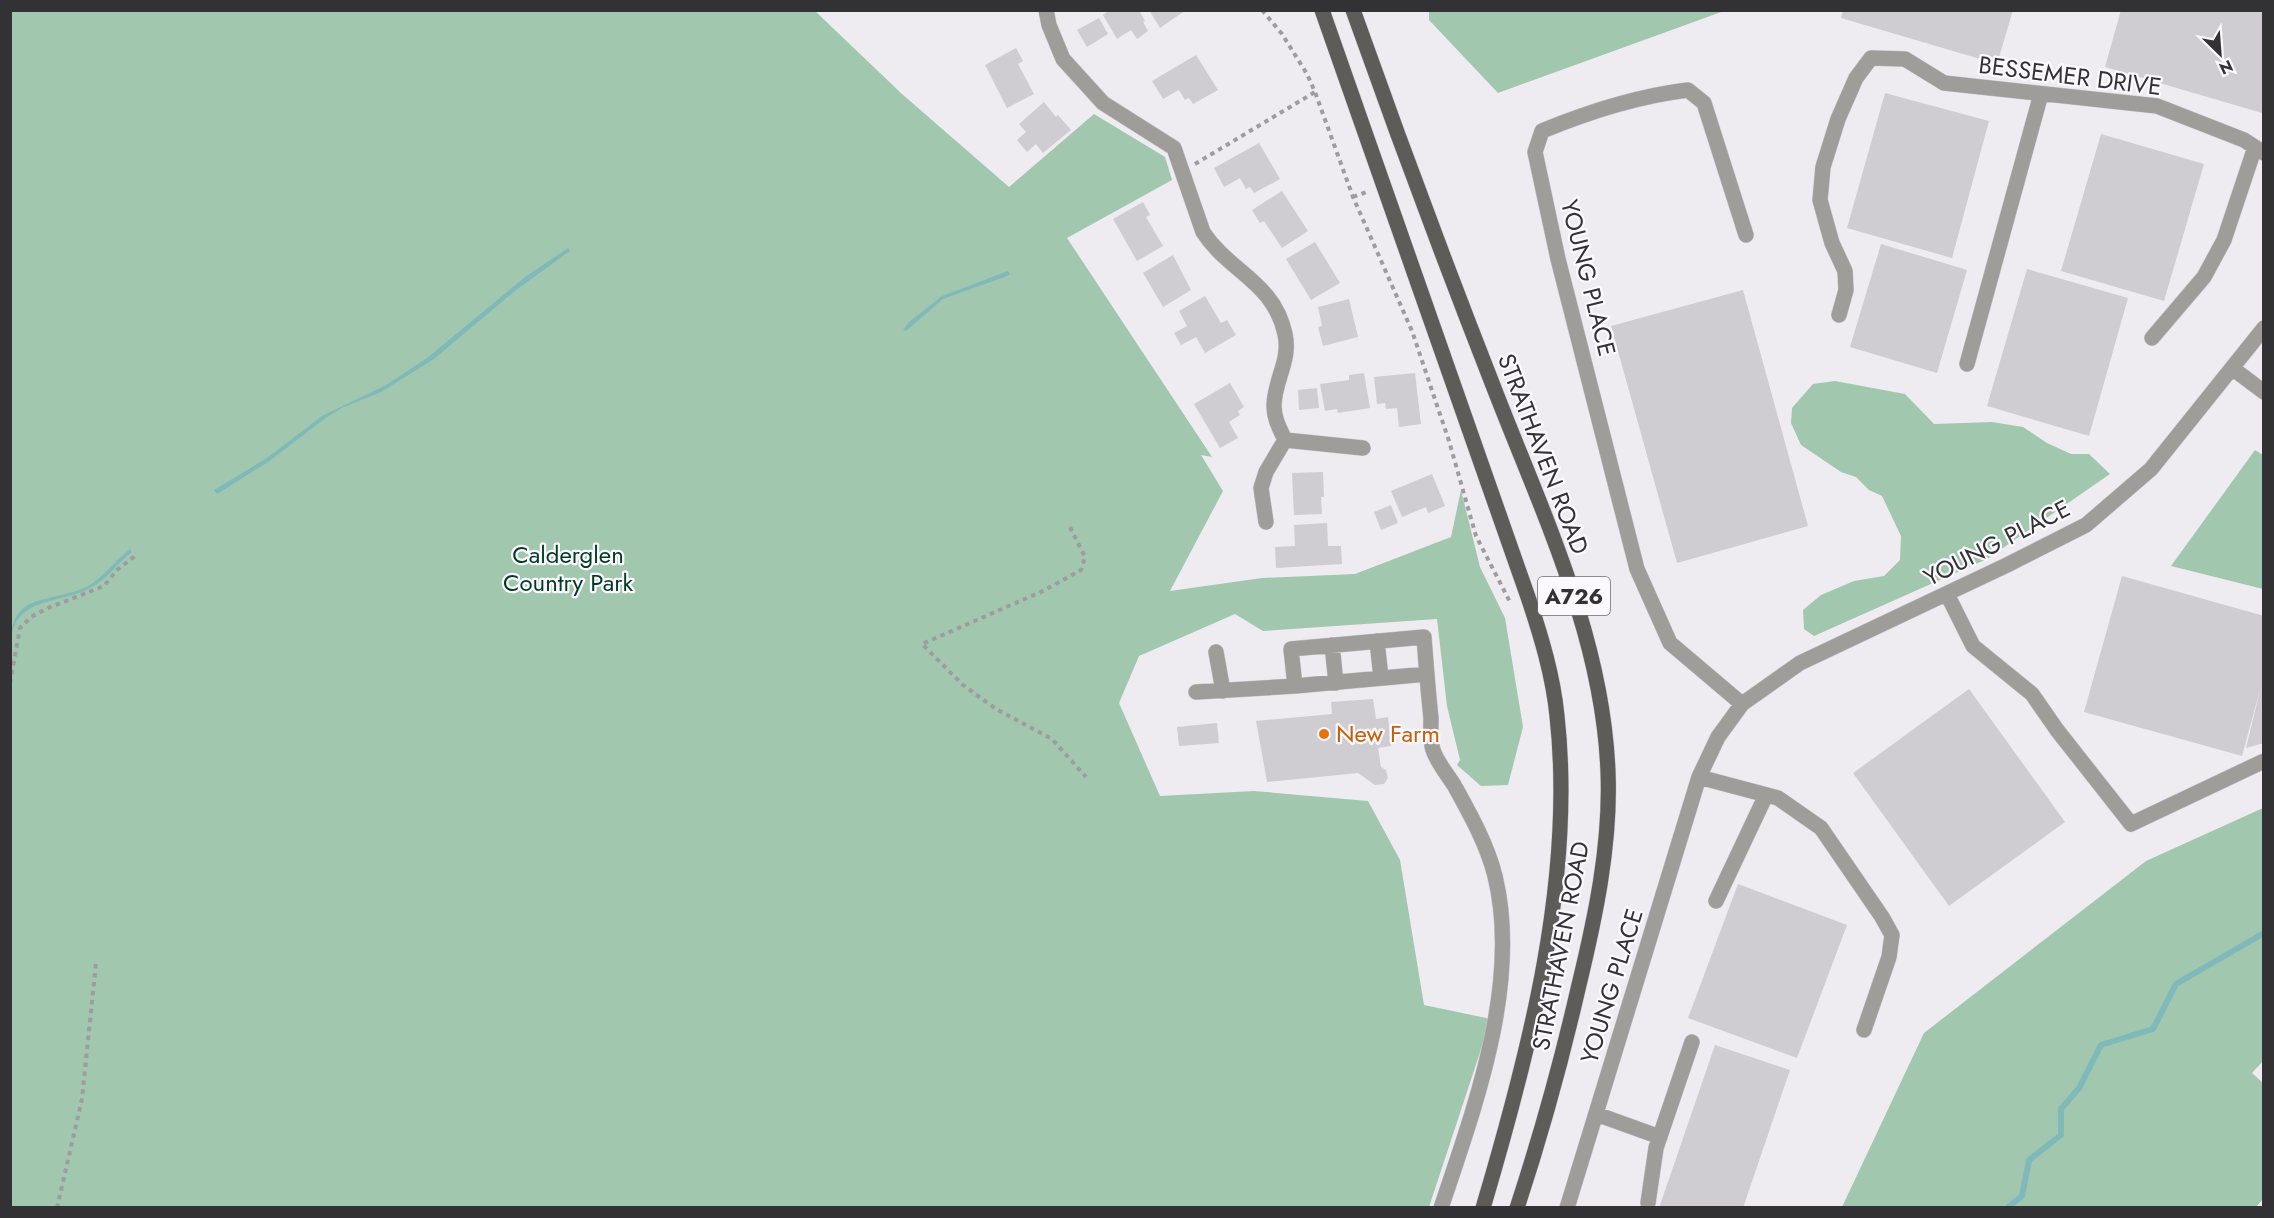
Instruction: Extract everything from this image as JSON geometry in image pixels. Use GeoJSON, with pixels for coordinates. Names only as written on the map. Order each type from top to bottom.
{"type":"FeatureCollection","features":[{"type":"Feature","properties":{"kind":"main road","name":"STRATHAVEN ROAD"},"geometry":{"type":"LineString","coordinates":[[1322,10],[1528,597],[1544,649],[1557,713],[1561,769],[1561,827],[1548,931],[1521,1065],[1483,1208]]}},
{"type":"Feature","properties":{"kind":"main road","name":"STRATHAVEN ROAD"},"geometry":{"type":"LineString","coordinates":[[1353,10],[1433,233],[1575,598],[1594,665],[1606,737],[1608,787],[1601,874],[1584,962],[1558,1074],[1517,1208]]}},
{"type":"Feature","properties":{"kind":"street"},"geometry":{"type":"LineString","coordinates":[[1046,10],[1049,25],[1063,59],[1103,103],[1174,148],[1184,171],[1203,232],[1225,258],[1264,290],[1277,310],[1285,335],[1286,359],[1274,406],[1276,421],[1285,440]]}},
{"type":"Feature","properties":{"kind":"street","name":"BESSEMER DRIVE"},"geometry":{"type":"LineString","coordinates":[[1839,315],[1846,290],[1845,271],[1832,243],[1820,200],[1823,167],[1838,119],[1856,78],[1872,58],[1905,59],[1944,83],[2157,106],[2244,140],[2259,150]]}},
{"type":"Feature","properties":{"kind":"street","name":"YOUNG PLACE"},"geometry":{"type":"LineString","coordinates":[[1742,704],[1671,643],[1637,569],[1558,259],[1537,163],[1535,152],[1542,131],[1579,116],[1669,92],[1688,90],[1704,103],[1746,235]]}},
{"type":"Feature","properties":{"kind":"street"},"geometry":{"type":"LineString","coordinates":[[1967,363],[2042,94]]}},
{"type":"Feature","properties":{"kind":"street"},"geometry":{"type":"LineString","coordinates":[[2152,338],[2204,277],[2224,240],[2259,150]]}},
{"type":"Feature","properties":{"kind":"street","name":"YOUNG PLACE"},"geometry":{"type":"LineString","coordinates":[[1567,1208],[1699,777],[1718,737],[1742,704],[1800,663],[2086,525],[2151,469],[2264,328]]}},
{"type":"Feature","properties":{"kind":"street"},"geometry":{"type":"LineString","coordinates":[[2232,368],[2264,392]]}},
{"type":"Feature","properties":{"kind":"street"},"geometry":{"type":"LineString","coordinates":[[1285,440],[1363,448]]}},
{"type":"Feature","properties":{"kind":"street"},"geometry":{"type":"LineString","coordinates":[[1266,522],[1261,488],[1266,472],[1285,440]]}},
{"type":"Feature","properties":{"kind":"street"},"geometry":{"type":"LineString","coordinates":[[1947,594],[1973,646],[2032,694],[2057,730],[2131,824],[2264,761]]}},
{"type":"Feature","properties":{"kind":"street"},"geometry":{"type":"LineString","coordinates":[[1295,686],[1291,649],[1424,637],[1433,750],[1487,850],[1499,897],[1501,931],[1497,1010],[1489,1052],[1442,1208]]}},
{"type":"Feature","properties":{"kind":"street"},"geometry":{"type":"LineString","coordinates":[[1377,641],[1381,678]]}},
{"type":"Feature","properties":{"kind":"street"},"geometry":{"type":"LineString","coordinates":[[1332,645],[1336,682]]}},
{"type":"Feature","properties":{"kind":"street"},"geometry":{"type":"LineString","coordinates":[[1216,652],[1223,691]]}},
{"type":"Feature","properties":{"kind":"street"},"geometry":{"type":"LineString","coordinates":[[1196,692],[1427,674]]}},
{"type":"Feature","properties":{"kind":"street"},"geometry":{"type":"LineString","coordinates":[[1699,777],[1778,798],[1821,828],[1882,917],[1892,935],[1889,957],[1864,1030]]}},
{"type":"Feature","properties":{"kind":"street"},"geometry":{"type":"LineString","coordinates":[[1716,902],[1766,795]]}},
{"type":"Feature","properties":{"kind":"street"},"geometry":{"type":"LineString","coordinates":[[1648,1203],[1656,1148],[1692,1042]]}},
{"type":"Feature","properties":{"kind":"street"},"geometry":{"type":"LineString","coordinates":[[1596,1114],[1660,1137]]}},
{"type":"Feature","properties":{"kind":"path"},"geometry":{"type":"LineString","coordinates":[[1262,10],[1282,34],[1315,92],[1353,197],[1412,331],[1449,441],[1476,536],[1514,610]]}},
{"type":"Feature","properties":{"kind":"path"},"geometry":{"type":"LineString","coordinates":[[1184,171],[1315,92]]}},
{"type":"Feature","properties":{"kind":"path"},"geometry":{"type":"LineString","coordinates":[[1070,526],[1085,557],[1081,570],[1043,591],[922,644],[963,685],[996,710],[1052,739],[1086,777]]}},
{"type":"Feature","properties":{"kind":"path"},"geometry":{"type":"LineString","coordinates":[[10,683],[20,628],[32,617],[48,608],[104,586],[117,570],[135,556]]}},
{"type":"Feature","properties":{"kind":"path"},"geometry":{"type":"LineString","coordinates":[[57,1208],[82,1099],[96,963]]}},
{"type":"Feature","properties":{"kind":"green space"},"geometry":{"type":"Polygon","coordinates":[[[1429,10],[1724,11],[1498,93],[1429,20],[1429,10]]]}},
{"type":"Feature","properties":{"kind":"green space","name":"Calderglen Country Park"},"geometry":{"type":"Polygon","coordinates":[[[10,11],[815,11],[902,94],[1009,187],[1094,114],[1165,157],[1172,180],[1067,238],[1212,457],[1201,455],[1223,491],[1170,591],[1262,578],[1355,574],[1451,537],[1461,490],[1480,567],[1505,618],[1523,727],[1508,785],[1481,786],[1457,765],[1460,760],[1447,706],[1437,619],[1263,631],[1235,614],[1139,656],[1119,703],[1160,796],[1254,791],[1368,801],[1400,860],[1424,1005],[1491,1019],[1429,1207],[11,1207],[10,11]]]}},
{"type":"Feature","properties":{"kind":"green space"},"geometry":{"type":"Polygon","coordinates":[[[1835,381],[1905,394],[1934,424],[1992,422],[2023,427],[2047,443],[2071,454],[2089,454],[2110,474],[1987,559],[1814,636],[1804,629],[1803,610],[1821,595],[1854,581],[1884,576],[1900,560],[1901,536],[1882,496],[1869,490],[1856,477],[1841,472],[1801,445],[1791,423],[1792,408],[1813,384],[1835,381]]]}},
{"type":"Feature","properties":{"kind":"green space"},"geometry":{"type":"Polygon","coordinates":[[[2255,450],[2263,455],[2263,589],[2171,566],[2255,450]]]}},
{"type":"Feature","properties":{"kind":"green space"},"geometry":{"type":"Polygon","coordinates":[[[2263,808],[2264,1060],[2252,1073],[2263,1083],[2264,1198],[2256,1207],[1842,1207],[1924,1033],[2146,861],[2263,808]]]}},
{"type":"Feature","properties":{"kind":"water"},"geometry":{"type":"Polygon","coordinates":[[[568,248],[570,251],[516,290],[434,359],[381,392],[342,408],[327,417],[268,462],[217,494],[214,490],[267,458],[322,416],[386,385],[427,358],[525,277],[568,248]]]}},
{"type":"Feature","properties":{"kind":"water"},"geometry":{"type":"Polygon","coordinates":[[[1008,271],[1010,274],[1007,276],[943,299],[906,331],[903,330],[909,322],[942,296],[1008,271]]]}},
{"type":"Feature","properties":{"kind":"water"},"geometry":{"type":"Polygon","coordinates":[[[130,549],[132,552],[96,585],[78,593],[39,604],[19,617],[13,629],[11,644],[13,627],[18,615],[26,607],[36,601],[88,586],[130,549]]]}},
{"type":"Feature","properties":{"kind":"building"},"geometry":{"type":"Polygon","coordinates":[[[1110,10],[1139,10],[1148,31],[1137,39],[1131,30],[1117,39],[1103,15],[1110,10]]]}},
{"type":"Feature","properties":{"kind":"building"},"geometry":{"type":"Polygon","coordinates":[[[1149,10],[1186,10],[1160,28],[1149,10]]]}},
{"type":"Feature","properties":{"kind":"building"},"geometry":{"type":"Polygon","coordinates":[[[1843,10],[2013,10],[1997,64],[1841,18],[1843,10]]]}},
{"type":"Feature","properties":{"kind":"building"},"geometry":{"type":"Polygon","coordinates":[[[2121,10],[2264,10],[2264,107],[2262,113],[2105,67],[2121,10]]]}},
{"type":"Feature","properties":{"kind":"building"},"geometry":{"type":"Polygon","coordinates":[[[1099,18],[1108,34],[1087,47],[1077,30],[1099,18]]]}},
{"type":"Feature","properties":{"kind":"building"},"geometry":{"type":"Polygon","coordinates":[[[1016,48],[1023,61],[1018,64],[1034,94],[1007,108],[985,65],[1016,48]]]}},
{"type":"Feature","properties":{"kind":"building"},"geometry":{"type":"Polygon","coordinates":[[[1196,55],[1218,90],[1193,104],[1189,98],[1185,100],[1179,90],[1163,99],[1152,81],[1196,55]]]}},
{"type":"Feature","properties":{"kind":"building"},"geometry":{"type":"Polygon","coordinates":[[[1885,93],[1989,121],[1952,258],[1847,228],[1885,93]]]}},
{"type":"Feature","properties":{"kind":"building"},"geometry":{"type":"Polygon","coordinates":[[[1044,102],[1071,130],[1043,153],[1036,144],[1027,152],[1017,140],[1026,132],[1019,124],[1044,102]]]}},
{"type":"Feature","properties":{"kind":"building"},"geometry":{"type":"Polygon","coordinates":[[[2101,134],[2204,164],[2164,301],[2061,271],[2101,134]]]}},
{"type":"Feature","properties":{"kind":"building"},"geometry":{"type":"Polygon","coordinates":[[[1259,143],[1280,179],[1254,193],[1250,187],[1246,189],[1240,178],[1224,187],[1214,168],[1259,143]]]}},
{"type":"Feature","properties":{"kind":"building"},"geometry":{"type":"Polygon","coordinates":[[[1282,191],[1308,231],[1282,248],[1264,221],[1260,223],[1252,210],[1282,191]]]}},
{"type":"Feature","properties":{"kind":"building"},"geometry":{"type":"Polygon","coordinates":[[[1143,202],[1150,215],[1146,217],[1163,246],[1137,261],[1113,219],[1143,202]]]}},
{"type":"Feature","properties":{"kind":"building"},"geometry":{"type":"Polygon","coordinates":[[[1315,242],[1340,283],[1311,300],[1286,259],[1315,242]]]}},
{"type":"Feature","properties":{"kind":"building"},"geometry":{"type":"Polygon","coordinates":[[[1881,244],[1967,270],[1937,373],[1850,347],[1881,244]]]}},
{"type":"Feature","properties":{"kind":"building"},"geometry":{"type":"Polygon","coordinates":[[[1173,255],[1191,290],[1163,307],[1143,273],[1173,255]]]}},
{"type":"Feature","properties":{"kind":"building"},"geometry":{"type":"Polygon","coordinates":[[[2027,269],[2128,298],[2089,436],[1987,406],[2027,269]]]}},
{"type":"Feature","properties":{"kind":"building"},"geometry":{"type":"Polygon","coordinates":[[[1743,290],[1808,526],[1677,563],[1611,326],[1743,290]]]}},
{"type":"Feature","properties":{"kind":"building"},"geometry":{"type":"Polygon","coordinates":[[[1205,296],[1221,323],[1227,320],[1236,335],[1205,353],[1196,337],[1181,345],[1174,333],[1187,326],[1179,311],[1205,296]]]}},
{"type":"Feature","properties":{"kind":"building"},"geometry":{"type":"Polygon","coordinates":[[[1349,299],[1358,337],[1323,346],[1318,327],[1322,326],[1318,307],[1349,299]]]}},
{"type":"Feature","properties":{"kind":"building"},"geometry":{"type":"Polygon","coordinates":[[[1364,373],[1370,408],[1338,413],[1337,409],[1325,411],[1320,384],[1349,380],[1349,375],[1364,373]]]}},
{"type":"Feature","properties":{"kind":"building"},"geometry":{"type":"Polygon","coordinates":[[[1415,373],[1421,424],[1399,427],[1397,408],[1386,409],[1385,403],[1377,404],[1374,377],[1415,373]]]}},
{"type":"Feature","properties":{"kind":"building"},"geometry":{"type":"Polygon","coordinates":[[[1230,383],[1244,407],[1238,411],[1240,415],[1229,422],[1238,438],[1220,448],[1194,404],[1230,383]]]}},
{"type":"Feature","properties":{"kind":"building"},"geometry":{"type":"Polygon","coordinates":[[[1317,388],[1319,408],[1299,410],[1298,390],[1317,388]]]}},
{"type":"Feature","properties":{"kind":"building"},"geometry":{"type":"Polygon","coordinates":[[[1323,472],[1322,514],[1294,515],[1292,473],[1323,472]]]}},
{"type":"Feature","properties":{"kind":"building"},"geometry":{"type":"Polygon","coordinates":[[[1432,474],[1445,506],[1428,513],[1426,507],[1402,517],[1391,491],[1432,474]]]}},
{"type":"Feature","properties":{"kind":"building"},"geometry":{"type":"Polygon","coordinates":[[[1391,505],[1398,523],[1381,530],[1374,512],[1391,505]]]}},
{"type":"Feature","properties":{"kind":"building"},"geometry":{"type":"Polygon","coordinates":[[[1327,523],[1328,546],[1341,546],[1342,564],[1276,568],[1275,547],[1295,546],[1294,525],[1327,523]]]}},
{"type":"Feature","properties":{"kind":"building"},"geometry":{"type":"Polygon","coordinates":[[[2122,576],[2264,616],[2264,743],[2246,748],[2261,686],[2242,756],[2084,712],[2122,576]]]}},
{"type":"Feature","properties":{"kind":"building"},"geometry":{"type":"Polygon","coordinates":[[[1969,689],[2065,822],[1949,906],[1853,773],[1969,689]]]}},
{"type":"Feature","properties":{"kind":"building","name":"New Farm"},"geometry":{"type":"Polygon","coordinates":[[[1373,699],[1376,719],[1388,717],[1391,746],[1378,748],[1381,767],[1386,770],[1388,778],[1384,784],[1375,785],[1358,773],[1267,782],[1256,721],[1332,714],[1331,702],[1373,699]]]}},
{"type":"Feature","properties":{"kind":"building"},"geometry":{"type":"Polygon","coordinates":[[[1217,723],[1219,743],[1179,746],[1177,727],[1217,723]]]}},
{"type":"Feature","properties":{"kind":"building"},"geometry":{"type":"Polygon","coordinates":[[[1738,884],[1847,925],[1797,1058],[1688,1018],[1738,884]]]}},
{"type":"Feature","properties":{"kind":"building"},"geometry":{"type":"Polygon","coordinates":[[[1715,1045],[1790,1070],[1743,1208],[1659,1208],[1715,1045]]]}},
{"type":"Feature","properties":{"kind":"waterway"},"geometry":{"type":"LineString","coordinates":[[2007,1208],[2022,1196],[2029,1160],[2061,1135],[2061,1109],[2079,1088],[2101,1045],[2153,1029],[2176,984],[2264,933]]}},
{"type":"Feature","properties":{"kind":"place","name":"New Farm"},"geometry":{"type":"Point","coordinates":[1324,734]}}]}
